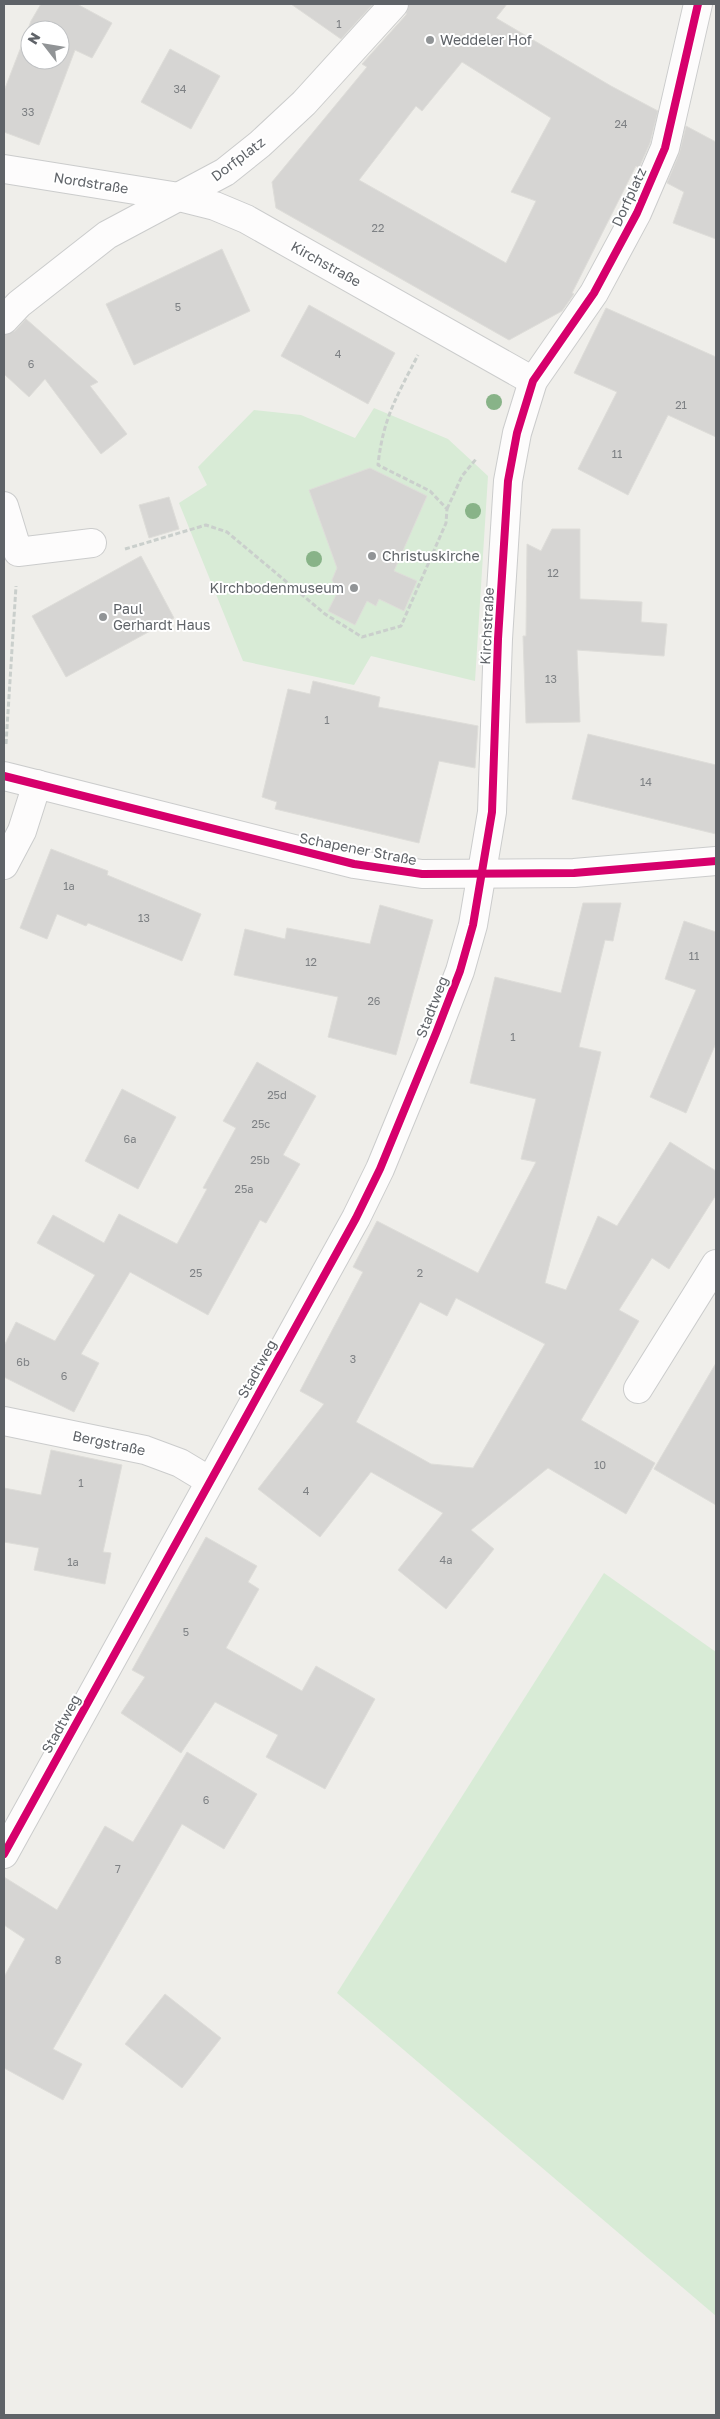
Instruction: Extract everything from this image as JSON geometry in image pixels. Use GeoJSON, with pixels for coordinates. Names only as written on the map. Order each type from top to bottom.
{"type":"FeatureCollection","features":[{"type":"Feature","properties":{"kind":"street","name":"Dorfplatz"},"geometry":{"type":"LineString","coordinates":[[179,197],[225,172],[260,144],[304,103],[394,4]]}},
{"type":"Feature","properties":{"kind":"street","name":"Dorfplatz"},"geometry":{"type":"LineString","coordinates":[[533,380],[594,293],[638,213],[665,148],[698,4]]}},
{"type":"Feature","properties":{"kind":"street","name":"Nordstraße"},"geometry":{"type":"LineString","coordinates":[[4,169],[179,197]]}},
{"type":"Feature","properties":{"kind":"street"},"geometry":{"type":"LineString","coordinates":[[4,320],[19,304],[107,235],[179,197]]}},
{"type":"Feature","properties":{"kind":"street","name":"Kirchstraße"},"geometry":{"type":"LineString","coordinates":[[179,197],[215,206],[246,219],[533,380],[517,434],[508,481],[498,639],[492,812],[481,875]]}},
{"type":"Feature","properties":{"kind":"street"},"geometry":{"type":"LineString","coordinates":[[4,506],[18,552],[92,543]]}},
{"type":"Feature","properties":{"kind":"street","name":"Schapener Straße"},"geometry":{"type":"LineString","coordinates":[[4,776],[354,864],[422,874],[574,873],[716,862]]}},
{"type":"Feature","properties":{"kind":"street"},"geometry":{"type":"LineString","coordinates":[[4,864],[22,831],[37,784]]}},
{"type":"Feature","properties":{"kind":"street","name":"Stadtweg"},"geometry":{"type":"LineString","coordinates":[[4,1854],[356,1218],[380,1169],[460,971],[473,925],[481,875]]}},
{"type":"Feature","properties":{"kind":"street"},"geometry":{"type":"LineString","coordinates":[[638,1389],[716,1264]]}},
{"type":"Feature","properties":{"kind":"street","name":"Bergstraße"},"geometry":{"type":"LineString","coordinates":[[4,1421],[145,1450],[180,1463],[210,1480]]}},
{"type":"Feature","properties":{"kind":"path"},"geometry":{"type":"LineString","coordinates":[[434,324],[389,411],[380,440],[378,465],[430,491],[447,509]]}},
{"type":"Feature","properties":{"kind":"path"},"geometry":{"type":"LineString","coordinates":[[92,543],[111,553],[206,525],[227,532],[325,614],[362,637],[401,626],[446,523],[447,509],[462,476],[477,459]]}},
{"type":"Feature","properties":{"kind":"path"},"geometry":{"type":"LineString","coordinates":[[4,752],[18,552]]}},
{"type":"Feature","properties":{"kind":"green space"},"geometry":{"type":"Polygon","coordinates":[[[374,408],[448,439],[488,476],[475,681],[371,656],[354,685],[243,661],[179,503],[207,485],[198,467],[254,410],[301,415],[355,438],[374,408]]]}},
{"type":"Feature","properties":{"kind":"green space"},"geometry":{"type":"Polygon","coordinates":[[[604,1573],[716,1652],[716,2316],[337,1993],[604,1573]]]}},
{"type":"Feature","properties":{"kind":"building"},"geometry":{"type":"Polygon","coordinates":[[[41,4],[77,4],[112,23],[92,58],[75,50],[70,63],[70,20],[32,20],[41,4]]]}},
{"type":"Feature","properties":{"kind":"building"},"geometry":{"type":"Polygon","coordinates":[[[291,4],[373,4],[341,39],[291,4]]]}},
{"type":"Feature","properties":{"kind":"building"},"geometry":{"type":"Polygon","coordinates":[[[409,4],[507,4],[496,18],[611,86],[658,111],[650,143],[639,168],[636,166],[572,293],[574,294],[562,311],[509,340],[276,208],[272,182],[367,67],[362,64],[406,15],[409,4]],[[462,62],[422,111],[416,106],[359,180],[506,263],[536,201],[511,192],[551,118],[462,62]]]}},
{"type":"Feature","properties":{"kind":"building"},"geometry":{"type":"Polygon","coordinates":[[[170,49],[220,76],[191,129],[141,102],[170,49]]]}},
{"type":"Feature","properties":{"kind":"building"},"geometry":{"type":"Polygon","coordinates":[[[20,50],[20,70],[67,70],[39,145],[4,132],[4,91],[20,50]]]}},
{"type":"Feature","properties":{"kind":"building"},"geometry":{"type":"Polygon","coordinates":[[[686,126],[716,142],[716,239],[673,223],[684,192],[667,183],[679,154],[686,126]]]}},
{"type":"Feature","properties":{"kind":"building"},"geometry":{"type":"Polygon","coordinates":[[[222,249],[250,311],[134,365],[106,304],[222,249]]]}},
{"type":"Feature","properties":{"kind":"building"},"geometry":{"type":"Polygon","coordinates":[[[309,305],[395,353],[368,404],[281,356],[309,305]]]}},
{"type":"Feature","properties":{"kind":"building"},"geometry":{"type":"Polygon","coordinates":[[[606,308],[716,357],[716,437],[668,415],[628,495],[578,469],[617,392],[574,373],[606,308]]]}},
{"type":"Feature","properties":{"kind":"building"},"geometry":{"type":"Polygon","coordinates":[[[26,319],[98,382],[90,386],[127,434],[101,454],[45,379],[29,397],[4,374],[4,335],[15,331],[26,319]]]}},
{"type":"Feature","properties":{"kind":"building","name":"Christuskirche"},"geometry":{"type":"Polygon","coordinates":[[[370,468],[427,496],[394,571],[417,581],[404,611],[379,599],[376,606],[367,601],[355,625],[328,611],[338,591],[332,580],[337,568],[309,490],[370,468]]]}},
{"type":"Feature","properties":{"kind":"building"},"geometry":{"type":"Polygon","coordinates":[[[169,497],[179,529],[149,538],[139,505],[169,497]]]}},
{"type":"Feature","properties":{"kind":"building"},"geometry":{"type":"Polygon","coordinates":[[[552,529],[580,529],[580,599],[642,602],[641,622],[667,624],[664,656],[577,650],[580,722],[526,723],[523,636],[526,636],[527,544],[541,551],[552,529]]]}},
{"type":"Feature","properties":{"kind":"building","name":"Paul Gerhardt Haus"},"geometry":{"type":"Polygon","coordinates":[[[141,556],[174,618],[66,677],[32,616],[141,556]]]}},
{"type":"Feature","properties":{"kind":"building"},"geometry":{"type":"Polygon","coordinates":[[[313,681],[380,697],[378,707],[478,726],[475,768],[439,761],[419,843],[275,809],[277,802],[262,797],[288,689],[310,694],[313,681]]]}},
{"type":"Feature","properties":{"kind":"building"},"geometry":{"type":"Polygon","coordinates":[[[588,734],[716,765],[716,834],[572,799],[588,734]]]}},
{"type":"Feature","properties":{"kind":"building"},"geometry":{"type":"Polygon","coordinates":[[[51,849],[108,871],[107,875],[201,914],[182,961],[88,923],[86,926],[57,914],[47,939],[20,928],[51,849]]]}},
{"type":"Feature","properties":{"kind":"building"},"geometry":{"type":"Polygon","coordinates":[[[583,903],[621,903],[613,941],[605,940],[579,1047],[601,1052],[545,1283],[566,1290],[598,1216],[617,1226],[670,1142],[716,1171],[716,1195],[669,1269],[652,1258],[619,1310],[639,1321],[581,1420],[655,1463],[626,1514],[548,1468],[471,1530],[494,1549],[446,1609],[398,1570],[443,1513],[371,1472],[320,1537],[258,1489],[324,1404],[300,1391],[363,1272],[353,1267],[377,1221],[478,1273],[536,1162],[521,1159],[536,1099],[470,1083],[495,977],[561,993],[583,903]],[[456,1298],[447,1316],[420,1302],[356,1422],[431,1464],[473,1468],[545,1344],[456,1298]]]}},
{"type":"Feature","properties":{"kind":"building"},"geometry":{"type":"Polygon","coordinates":[[[380,905],[433,920],[396,1055],[328,1037],[338,997],[234,975],[245,929],[285,939],[287,928],[370,944],[380,905]]]}},
{"type":"Feature","properties":{"kind":"building"},"geometry":{"type":"Polygon","coordinates":[[[684,921],[716,932],[716,1043],[686,1113],[650,1097],[696,990],[665,979],[684,921]]]}},
{"type":"Feature","properties":{"kind":"building"},"geometry":{"type":"Polygon","coordinates":[[[257,1062],[316,1096],[283,1155],[300,1164],[266,1223],[260,1220],[208,1315],[130,1272],[81,1354],[99,1363],[74,1412],[4,1377],[4,1346],[16,1322],[55,1341],[95,1275],[37,1243],[53,1215],[104,1243],[119,1214],[177,1244],[207,1189],[203,1188],[236,1128],[223,1121],[257,1062]]]}},
{"type":"Feature","properties":{"kind":"building"},"geometry":{"type":"Polygon","coordinates":[[[122,1089],[176,1117],[138,1189],[85,1161],[122,1089]]]}},
{"type":"Feature","properties":{"kind":"building"},"geometry":{"type":"Polygon","coordinates":[[[716,1363],[716,1505],[654,1469],[716,1363]]]}},
{"type":"Feature","properties":{"kind":"building"},"geometry":{"type":"Polygon","coordinates":[[[51,1450],[122,1465],[103,1552],[111,1553],[105,1584],[34,1570],[39,1548],[4,1542],[4,1488],[41,1495],[51,1450]]]}},
{"type":"Feature","properties":{"kind":"building"},"geometry":{"type":"Polygon","coordinates":[[[206,1537],[257,1566],[248,1582],[259,1589],[226,1648],[302,1691],[316,1666],[375,1699],[325,1789],[266,1757],[278,1735],[215,1702],[181,1753],[121,1713],[145,1677],[132,1670],[206,1537]]]}},
{"type":"Feature","properties":{"kind":"building"},"geometry":{"type":"Polygon","coordinates":[[[187,1752],[257,1794],[224,1849],[182,1824],[53,2049],[82,2064],[63,2100],[4,2068],[4,1977],[25,1939],[4,1925],[4,1877],[57,1910],[105,1826],[133,1842],[187,1752]]]}},
{"type":"Feature","properties":{"kind":"building"},"geometry":{"type":"Polygon","coordinates":[[[165,1994],[221,2038],[182,2088],[125,2044],[165,1994]]]}},
{"type":"Feature","properties":{"kind":"cycle path"},"geometry":{"type":"LineString","coordinates":[[4,1854],[356,1218],[380,1169],[460,971],[473,925],[492,812],[498,639],[508,481],[517,433],[533,381],[594,293],[637,213],[665,148],[698,4]]}},
{"type":"Feature","properties":{"kind":"cycle path"},"geometry":{"type":"LineString","coordinates":[[4,776],[354,864],[422,874],[574,873],[716,861]]}},
{"type":"Feature","properties":{"kind":"place","name":"Weddeler Hof"},"geometry":{"type":"Point","coordinates":[430,40]}},
{"type":"Feature","properties":{"kind":"place","name":"Christuskirche"},"geometry":{"type":"Point","coordinates":[372,556]}},
{"type":"Feature","properties":{"kind":"place","name":"Kirchbodenmuseum"},"geometry":{"type":"Point","coordinates":[354,588]}},
{"type":"Feature","properties":{"kind":"place","name":"Paul Gerhardt Haus"},"geometry":{"type":"Point","coordinates":[103,617]}}]}
